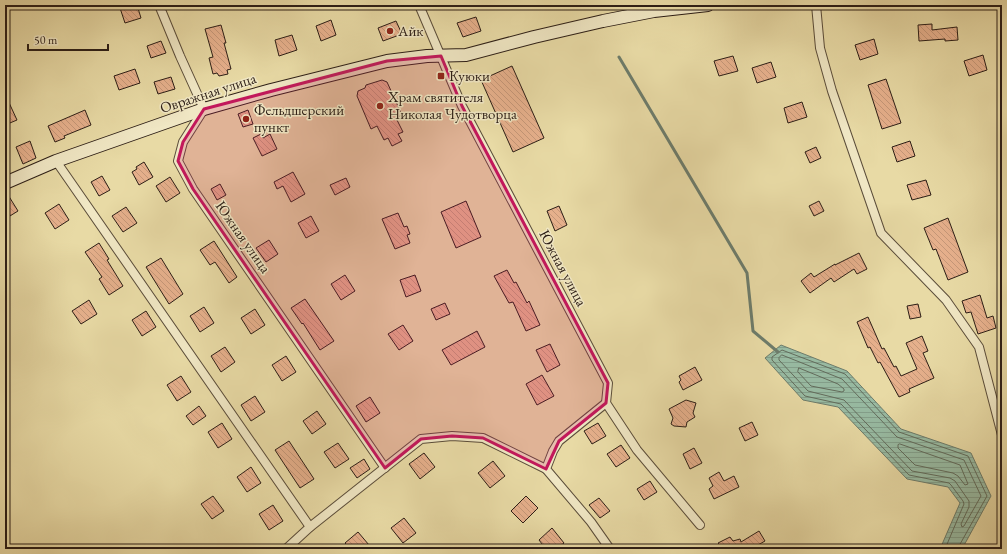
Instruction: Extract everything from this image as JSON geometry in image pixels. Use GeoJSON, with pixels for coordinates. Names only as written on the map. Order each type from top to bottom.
{"type":"FeatureCollection","features":[{"type":"Feature","properties":{"kind":"street"},"geometry":{"type":"LineString","coordinates":[[159,5],[204,110]]}},
{"type":"Feature","properties":{"kind":"street","name":"Южная улица"},"geometry":{"type":"LineString","coordinates":[[419,5],[462,106],[608,383],[606,403]]}},
{"type":"Feature","properties":{"kind":"street","name":"Овражная улица"},"geometry":{"type":"LineString","coordinates":[[5,183],[56,161],[204,110],[271,90],[387,61],[427,56],[466,55],[534,37],[654,11],[708,5]]}},
{"type":"Feature","properties":{"kind":"street"},"geometry":{"type":"LineString","coordinates":[[816,5],[820,48],[832,91],[881,233],[946,300],[978,347],[1002,434]]}},
{"type":"Feature","properties":{"kind":"street","name":"Южная улица"},"geometry":{"type":"LineString","coordinates":[[204,110],[183,142],[178,161],[193,189],[384,468]]}},
{"type":"Feature","properties":{"kind":"street"},"geometry":{"type":"LineString","coordinates":[[56,161],[310,527]]}},
{"type":"Feature","properties":{"kind":"street"},"geometry":{"type":"LineString","coordinates":[[546,469],[553,450],[559,441],[606,403],[637,450],[700,526]]}},
{"type":"Feature","properties":{"kind":"street"},"geometry":{"type":"LineString","coordinates":[[286,549],[310,527],[421,438],[452,436],[483,438],[546,469],[591,522],[610,549]]}},
{"type":"Feature","properties":{"kind":"highlighted area"},"geometry":{"type":"Polygon","coordinates":[[[441,56],[462,106],[608,383],[606,403],[559,441],[546,469],[483,438],[452,436],[421,439],[385,468],[193,189],[178,161],[183,142],[204,109],[387,61],[441,56]]]}},
{"type":"Feature","properties":{"kind":"water"},"geometry":{"type":"Polygon","coordinates":[[[781,345],[847,371],[901,429],[971,453],[991,496],[962,549],[940,549],[960,503],[948,487],[907,479],[838,407],[803,400],[765,358],[781,345]]]}},
{"type":"Feature","properties":{"kind":"building"},"geometry":{"type":"Polygon","coordinates":[[[119,5],[137,5],[141,18],[125,23],[119,5]]]}},
{"type":"Feature","properties":{"kind":"building"},"geometry":{"type":"Polygon","coordinates":[[[476,17],[481,31],[463,37],[457,23],[476,17]]]}},
{"type":"Feature","properties":{"kind":"building"},"geometry":{"type":"Polygon","coordinates":[[[331,20],[336,35],[321,41],[316,26],[331,20]]]}},
{"type":"Feature","properties":{"kind":"building","name":"Айк"},"geometry":{"type":"Polygon","coordinates":[[[396,21],[402,34],[383,41],[378,28],[396,21]]]}},
{"type":"Feature","properties":{"kind":"building"},"geometry":{"type":"Polygon","coordinates":[[[932,24],[932,30],[957,27],[958,40],[945,41],[945,39],[919,41],[918,25],[932,24]]]}},
{"type":"Feature","properties":{"kind":"building"},"geometry":{"type":"Polygon","coordinates":[[[221,25],[231,69],[227,70],[228,74],[219,76],[217,73],[213,74],[209,58],[213,57],[205,29],[221,25]]]}},
{"type":"Feature","properties":{"kind":"building"},"geometry":{"type":"Polygon","coordinates":[[[292,35],[297,50],[279,56],[275,40],[292,35]]]}},
{"type":"Feature","properties":{"kind":"building"},"geometry":{"type":"Polygon","coordinates":[[[874,39],[878,54],[860,60],[855,45],[874,39]]]}},
{"type":"Feature","properties":{"kind":"building"},"geometry":{"type":"Polygon","coordinates":[[[161,41],[166,53],[151,58],[147,46],[161,41]]]}},
{"type":"Feature","properties":{"kind":"building"},"geometry":{"type":"Polygon","coordinates":[[[983,55],[987,70],[969,76],[964,61],[983,55]]]}},
{"type":"Feature","properties":{"kind":"building"},"geometry":{"type":"Polygon","coordinates":[[[733,56],[738,71],[719,76],[714,61],[733,56]]]}},
{"type":"Feature","properties":{"kind":"building"},"geometry":{"type":"Polygon","coordinates":[[[771,62],[776,77],[757,83],[752,68],[771,62]]]}},
{"type":"Feature","properties":{"kind":"building"},"geometry":{"type":"Polygon","coordinates":[[[512,66],[544,138],[513,152],[481,80],[512,66]]]}},
{"type":"Feature","properties":{"kind":"building"},"geometry":{"type":"Polygon","coordinates":[[[135,69],[140,83],[119,90],[114,76],[135,69]]]}},
{"type":"Feature","properties":{"kind":"building"},"geometry":{"type":"Polygon","coordinates":[[[171,77],[175,89],[158,94],[154,82],[171,77]]]}},
{"type":"Feature","properties":{"kind":"building"},"geometry":{"type":"Polygon","coordinates":[[[886,79],[901,123],[882,129],[868,85],[886,79]]]}},
{"type":"Feature","properties":{"kind":"building","name":"Храм святителя Николая Чудотворца"},"geometry":{"type":"Polygon","coordinates":[[[382,80],[387,82],[402,115],[396,118],[403,132],[398,134],[402,141],[392,146],[388,138],[384,140],[377,126],[371,129],[357,96],[358,91],[365,88],[366,85],[382,80]]]}},
{"type":"Feature","properties":{"kind":"building"},"geometry":{"type":"Polygon","coordinates":[[[5,94],[17,120],[5,125],[5,94]]]}},
{"type":"Feature","properties":{"kind":"building"},"geometry":{"type":"Polygon","coordinates":[[[802,102],[807,117],[788,123],[784,108],[802,102]]]}},
{"type":"Feature","properties":{"kind":"building"},"geometry":{"type":"Polygon","coordinates":[[[85,110],[91,125],[64,136],[65,138],[55,142],[48,126],[85,110]]]}},
{"type":"Feature","properties":{"kind":"building","name":"Фельдшерский пункт"},"geometry":{"type":"Polygon","coordinates":[[[248,110],[253,124],[243,127],[238,114],[248,110]]]}},
{"type":"Feature","properties":{"kind":"building"},"geometry":{"type":"Polygon","coordinates":[[[261,134],[263,138],[270,134],[277,149],[262,156],[253,138],[261,134]]]}},
{"type":"Feature","properties":{"kind":"building"},"geometry":{"type":"Polygon","coordinates":[[[30,141],[36,158],[23,164],[16,147],[30,141]]]}},
{"type":"Feature","properties":{"kind":"building"},"geometry":{"type":"Polygon","coordinates":[[[910,141],[915,156],[897,162],[892,147],[910,141]]]}},
{"type":"Feature","properties":{"kind":"building"},"geometry":{"type":"Polygon","coordinates":[[[816,147],[821,158],[810,163],[805,152],[816,147]]]}},
{"type":"Feature","properties":{"kind":"building"},"geometry":{"type":"Polygon","coordinates":[[[144,162],[153,177],[139,185],[132,172],[137,169],[136,167],[144,162]]]}},
{"type":"Feature","properties":{"kind":"building"},"geometry":{"type":"Polygon","coordinates":[[[293,172],[305,194],[291,202],[283,186],[277,189],[274,182],[293,172]]]}},
{"type":"Feature","properties":{"kind":"building"},"geometry":{"type":"Polygon","coordinates":[[[102,176],[110,190],[99,196],[91,182],[102,176]]]}},
{"type":"Feature","properties":{"kind":"building"},"geometry":{"type":"Polygon","coordinates":[[[170,177],[180,193],[166,202],[156,186],[170,177]]]}},
{"type":"Feature","properties":{"kind":"building"},"geometry":{"type":"Polygon","coordinates":[[[346,178],[350,187],[335,195],[330,185],[346,178]]]}},
{"type":"Feature","properties":{"kind":"building"},"geometry":{"type":"Polygon","coordinates":[[[926,180],[931,195],[912,200],[907,185],[926,180]]]}},
{"type":"Feature","properties":{"kind":"building"},"geometry":{"type":"Polygon","coordinates":[[[220,184],[226,195],[217,200],[211,189],[220,184]]]}},
{"type":"Feature","properties":{"kind":"building"},"geometry":{"type":"Polygon","coordinates":[[[5,190],[18,211],[5,219],[5,190]]]}},
{"type":"Feature","properties":{"kind":"building"},"geometry":{"type":"Polygon","coordinates":[[[466,201],[481,237],[456,248],[441,212],[466,201]]]}},
{"type":"Feature","properties":{"kind":"building"},"geometry":{"type":"Polygon","coordinates":[[[819,201],[824,211],[814,216],[809,206],[819,201]]]}},
{"type":"Feature","properties":{"kind":"building"},"geometry":{"type":"Polygon","coordinates":[[[59,204],[69,220],[55,229],[45,213],[59,204]]]}},
{"type":"Feature","properties":{"kind":"building"},"geometry":{"type":"Polygon","coordinates":[[[559,206],[567,225],[555,231],[547,211],[559,206]]]}},
{"type":"Feature","properties":{"kind":"building"},"geometry":{"type":"Polygon","coordinates":[[[126,207],[137,223],[123,232],[112,216],[126,207]]]}},
{"type":"Feature","properties":{"kind":"building"},"geometry":{"type":"Polygon","coordinates":[[[398,213],[404,227],[407,226],[410,234],[407,235],[410,243],[395,249],[382,219],[398,213]]]}},
{"type":"Feature","properties":{"kind":"building"},"geometry":{"type":"Polygon","coordinates":[[[311,216],[319,231],[306,238],[298,223],[311,216]]]}},
{"type":"Feature","properties":{"kind":"building"},"geometry":{"type":"Polygon","coordinates":[[[948,218],[968,272],[948,280],[936,249],[933,250],[924,228],[948,218]]]}},
{"type":"Feature","properties":{"kind":"building"},"geometry":{"type":"Polygon","coordinates":[[[269,240],[278,254],[266,262],[256,248],[269,240]]]}},
{"type":"Feature","properties":{"kind":"building"},"geometry":{"type":"Polygon","coordinates":[[[214,241],[237,277],[229,283],[215,262],[210,265],[200,250],[214,241]]]}},
{"type":"Feature","properties":{"kind":"building"},"geometry":{"type":"Polygon","coordinates":[[[99,243],[109,259],[107,260],[123,286],[109,295],[99,279],[102,277],[85,252],[99,243]]]}},
{"type":"Feature","properties":{"kind":"building"},"geometry":{"type":"Polygon","coordinates":[[[859,253],[867,269],[857,274],[854,269],[834,282],[831,278],[810,293],[801,281],[811,273],[814,277],[835,264],[859,253]]]}},
{"type":"Feature","properties":{"kind":"building"},"geometry":{"type":"Polygon","coordinates":[[[161,258],[183,294],[169,304],[146,267],[161,258]]]}},
{"type":"Feature","properties":{"kind":"building"},"geometry":{"type":"Polygon","coordinates":[[[507,270],[514,283],[516,282],[527,303],[529,301],[540,325],[526,331],[513,302],[509,303],[494,276],[507,270]]]}},
{"type":"Feature","properties":{"kind":"building"},"geometry":{"type":"Polygon","coordinates":[[[345,275],[355,291],[341,300],[331,284],[345,275]]]}},
{"type":"Feature","properties":{"kind":"building"},"geometry":{"type":"Polygon","coordinates":[[[415,275],[421,291],[406,297],[400,280],[415,275]]]}},
{"type":"Feature","properties":{"kind":"building"},"geometry":{"type":"Polygon","coordinates":[[[980,295],[987,318],[993,316],[996,328],[978,334],[971,312],[966,313],[962,301],[980,295]]]}},
{"type":"Feature","properties":{"kind":"building"},"geometry":{"type":"Polygon","coordinates":[[[305,299],[334,341],[320,350],[303,323],[302,324],[291,308],[305,299]]]}},
{"type":"Feature","properties":{"kind":"building"},"geometry":{"type":"Polygon","coordinates":[[[89,300],[97,314],[81,324],[72,311],[89,300]]]}},
{"type":"Feature","properties":{"kind":"building"},"geometry":{"type":"Polygon","coordinates":[[[445,303],[450,314],[436,320],[431,309],[445,303]]]}},
{"type":"Feature","properties":{"kind":"building"},"geometry":{"type":"Polygon","coordinates":[[[918,304],[921,317],[910,319],[907,306],[918,304]]]}},
{"type":"Feature","properties":{"kind":"building"},"geometry":{"type":"Polygon","coordinates":[[[204,307],[214,323],[200,332],[190,316],[204,307]]]}},
{"type":"Feature","properties":{"kind":"building"},"geometry":{"type":"Polygon","coordinates":[[[255,309],[265,325],[251,334],[241,318],[255,309]]]}},
{"type":"Feature","properties":{"kind":"building"},"geometry":{"type":"Polygon","coordinates":[[[146,311],[156,327],[142,336],[132,320],[146,311]]]}},
{"type":"Feature","properties":{"kind":"building"},"geometry":{"type":"Polygon","coordinates":[[[868,317],[882,349],[884,348],[894,367],[896,366],[901,376],[917,369],[906,343],[922,336],[928,351],[923,353],[934,378],[909,389],[910,392],[899,397],[880,362],[878,363],[870,347],[868,348],[857,322],[868,317]]]}},
{"type":"Feature","properties":{"kind":"building"},"geometry":{"type":"Polygon","coordinates":[[[403,325],[413,341],[399,350],[388,334],[403,325]]]}},
{"type":"Feature","properties":{"kind":"building"},"geometry":{"type":"Polygon","coordinates":[[[477,331],[485,347],[451,365],[442,350],[477,331]]]}},
{"type":"Feature","properties":{"kind":"building"},"geometry":{"type":"Polygon","coordinates":[[[550,344],[560,365],[547,372],[536,350],[550,344]]]}},
{"type":"Feature","properties":{"kind":"building"},"geometry":{"type":"Polygon","coordinates":[[[225,347],[235,362],[221,372],[211,356],[225,347]]]}},
{"type":"Feature","properties":{"kind":"building"},"geometry":{"type":"Polygon","coordinates":[[[286,356],[296,372],[282,381],[272,365],[286,356]]]}},
{"type":"Feature","properties":{"kind":"building"},"geometry":{"type":"Polygon","coordinates":[[[695,367],[702,380],[683,390],[679,382],[681,380],[679,376],[695,367]]]}},
{"type":"Feature","properties":{"kind":"building"},"geometry":{"type":"Polygon","coordinates":[[[542,375],[554,396],[537,405],[526,384],[542,375]]]}},
{"type":"Feature","properties":{"kind":"building"},"geometry":{"type":"Polygon","coordinates":[[[181,376],[191,392],[177,401],[167,385],[181,376]]]}},
{"type":"Feature","properties":{"kind":"building"},"geometry":{"type":"Polygon","coordinates":[[[255,396],[265,412],[251,421],[241,405],[255,396]]]}},
{"type":"Feature","properties":{"kind":"building"},"geometry":{"type":"Polygon","coordinates":[[[370,397],[380,413],[366,422],[356,406],[370,397]]]}},
{"type":"Feature","properties":{"kind":"building"},"geometry":{"type":"Polygon","coordinates":[[[686,400],[696,403],[693,413],[695,417],[687,422],[686,427],[674,426],[671,424],[673,418],[669,409],[686,400]]]}},
{"type":"Feature","properties":{"kind":"building"},"geometry":{"type":"Polygon","coordinates":[[[199,406],[206,416],[193,425],[186,416],[199,406]]]}},
{"type":"Feature","properties":{"kind":"building"},"geometry":{"type":"Polygon","coordinates":[[[317,411],[326,424],[312,434],[303,421],[317,411]]]}},
{"type":"Feature","properties":{"kind":"building"},"geometry":{"type":"Polygon","coordinates":[[[752,422],[758,435],[745,441],[739,428],[752,422]]]}},
{"type":"Feature","properties":{"kind":"building"},"geometry":{"type":"Polygon","coordinates":[[[222,423],[232,439],[218,448],[208,432],[222,423]]]}},
{"type":"Feature","properties":{"kind":"building"},"geometry":{"type":"Polygon","coordinates":[[[598,423],[606,436],[592,444],[584,431],[598,423]]]}},
{"type":"Feature","properties":{"kind":"building"},"geometry":{"type":"Polygon","coordinates":[[[289,441],[314,479],[300,488],[275,450],[289,441]]]}},
{"type":"Feature","properties":{"kind":"building"},"geometry":{"type":"Polygon","coordinates":[[[338,443],[349,459],[335,468],[324,452],[338,443]]]}},
{"type":"Feature","properties":{"kind":"building"},"geometry":{"type":"Polygon","coordinates":[[[621,445],[630,458],[616,467],[607,454],[621,445]]]}},
{"type":"Feature","properties":{"kind":"building"},"geometry":{"type":"Polygon","coordinates":[[[694,448],[702,463],[690,469],[683,454],[694,448]]]}},
{"type":"Feature","properties":{"kind":"building"},"geometry":{"type":"Polygon","coordinates":[[[424,453],[435,467],[420,479],[409,464],[424,453]]]}},
{"type":"Feature","properties":{"kind":"building"},"geometry":{"type":"Polygon","coordinates":[[[364,459],[370,469],[357,478],[350,468],[364,459]]]}},
{"type":"Feature","properties":{"kind":"building"},"geometry":{"type":"Polygon","coordinates":[[[493,461],[505,476],[490,488],[478,473],[493,461]]]}},
{"type":"Feature","properties":{"kind":"building"},"geometry":{"type":"Polygon","coordinates":[[[251,467],[261,483],[247,492],[237,477],[251,467]]]}},
{"type":"Feature","properties":{"kind":"building"},"geometry":{"type":"Polygon","coordinates":[[[719,472],[724,481],[734,476],[739,487],[714,499],[709,489],[713,486],[709,478],[719,472]]]}},
{"type":"Feature","properties":{"kind":"building"},"geometry":{"type":"Polygon","coordinates":[[[650,481],[657,492],[644,500],[637,489],[650,481]]]}},
{"type":"Feature","properties":{"kind":"building"},"geometry":{"type":"Polygon","coordinates":[[[213,496],[224,511],[212,519],[201,504],[213,496]]]}},
{"type":"Feature","properties":{"kind":"building"},"geometry":{"type":"Polygon","coordinates":[[[526,496],[538,508],[523,523],[511,511],[526,496]]]}},
{"type":"Feature","properties":{"kind":"building"},"geometry":{"type":"Polygon","coordinates":[[[599,498],[610,511],[600,518],[589,505],[599,498]]]}},
{"type":"Feature","properties":{"kind":"building"},"geometry":{"type":"Polygon","coordinates":[[[273,505],[283,521],[269,530],[259,514],[273,505]]]}},
{"type":"Feature","properties":{"kind":"building"},"geometry":{"type":"Polygon","coordinates":[[[404,518],[416,533],[403,543],[391,528],[404,518]]]}},
{"type":"Feature","properties":{"kind":"building"},"geometry":{"type":"Polygon","coordinates":[[[552,528],[564,543],[556,549],[546,549],[539,540],[552,528]]]}},
{"type":"Feature","properties":{"kind":"building"},"geometry":{"type":"Polygon","coordinates":[[[759,531],[765,541],[751,549],[715,549],[715,547],[720,545],[718,543],[730,537],[733,541],[740,539],[741,542],[759,531]]]}},
{"type":"Feature","properties":{"kind":"building"},"geometry":{"type":"Polygon","coordinates":[[[358,532],[369,545],[364,549],[350,549],[345,543],[358,532]]]}},
{"type":"Feature","properties":{"kind":"waterway"},"geometry":{"type":"LineString","coordinates":[[619,57],[747,273],[753,331],[778,352]]}},
{"type":"Feature","properties":{"kind":"place","name":"Айк"},"geometry":{"type":"Point","coordinates":[390,31]}},
{"type":"Feature","properties":{"kind":"place","name":"Куюки"},"geometry":{"type":"Point","coordinates":[441,76]}},
{"type":"Feature","properties":{"kind":"place","name":"Храм святителя Николая Чудотворца"},"geometry":{"type":"Point","coordinates":[380,106]}},
{"type":"Feature","properties":{"kind":"place","name":"Фельдшерский пункт"},"geometry":{"type":"Point","coordinates":[246,119]}}]}
